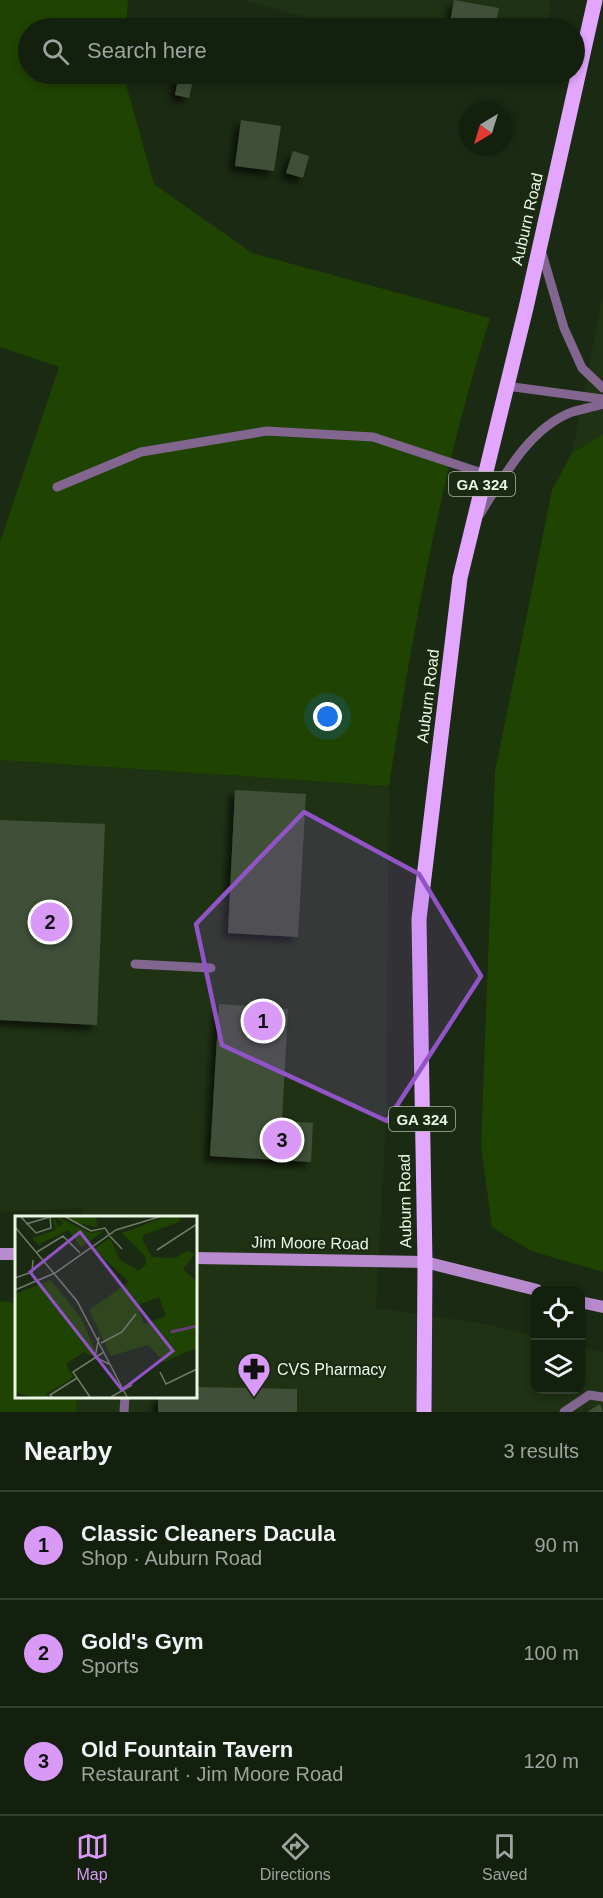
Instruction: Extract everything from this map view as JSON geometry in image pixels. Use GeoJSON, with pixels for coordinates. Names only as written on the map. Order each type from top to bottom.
{"type":"FeatureCollection","features":[{"type":"Feature","properties":{"kind":"main road","name":"Auburn Road"},"geometry":{"type":"LineString","coordinates":[[585,44],[595,0]]}},
{"type":"Feature","properties":{"kind":"main road","name":"Auburn Road"},"geometry":{"type":"LineString","coordinates":[[424,1412],[419,919],[460,578],[576,84]]}},
{"type":"Feature","properties":{"kind":"street","name":"Jim Moore Road"},"geometry":{"type":"LineString","coordinates":[[196,1258],[424,1262],[531,1289]]}},
{"type":"Feature","properties":{"kind":"street"},"geometry":{"type":"LineString","coordinates":[[585,1303],[603,1307]]}},
{"type":"Feature","properties":{"kind":"lane"},"geometry":{"type":"LineString","coordinates":[[539,247],[564,328],[582,368],[603,388]]}},
{"type":"Feature","properties":{"kind":"lane"},"geometry":{"type":"LineString","coordinates":[[506,386],[603,399]]}},
{"type":"Feature","properties":{"kind":"lane"},"geometry":{"type":"LineString","coordinates":[[472,526],[513,464],[542,430],[570,413],[603,404]]}},
{"type":"Feature","properties":{"kind":"lane"},"geometry":{"type":"LineString","coordinates":[[57,487],[141,452],[267,431],[373,437],[485,474]]}},
{"type":"Feature","properties":{"kind":"lane"},"geometry":{"type":"LineString","coordinates":[[135,963],[211,968]]}},
{"type":"Feature","properties":{"kind":"lane"},"geometry":{"type":"LineString","coordinates":[[564,1412],[589,1395],[603,1397]]}},
{"type":"Feature","properties":{"kind":"highlighted area"},"geometry":{"type":"Polygon","coordinates":[[[304,812],[419,874],[481,976],[387,1121],[222,1045],[196,924],[304,812]]]}},
{"type":"Feature","properties":{"kind":"shaded area"},"geometry":{"type":"Polygon","coordinates":[[[242,0],[551,0],[548,18],[310,18],[242,0]]]}},
{"type":"Feature","properties":{"kind":"shaded area"},"geometry":{"type":"Polygon","coordinates":[[[603,293],[603,434],[572,453],[603,293]]]}},
{"type":"Feature","properties":{"kind":"shaded area"},"geometry":{"type":"Polygon","coordinates":[[[0,760],[389,786],[386,1121],[376,1308],[485,1324],[531,1335],[531,1394],[585,1394],[585,1348],[603,1352],[603,1412],[76,1412],[77,1397],[196,1397],[196,1216],[83,1216],[82,1208],[0,1212],[0,760]]]}},
{"type":"Feature","properties":{"kind":"green space"},"geometry":{"type":"Polygon","coordinates":[[[0,0],[128,0],[127,18],[18,18],[18,84],[126,84],[154,184],[252,253],[490,318],[457,433],[430,550],[389,786],[0,760],[0,542],[59,367],[0,347],[0,0]]]}},
{"type":"Feature","properties":{"kind":"green space"},"geometry":{"type":"Polygon","coordinates":[[[603,434],[603,1272],[531,1251],[492,1227],[481,1147],[495,772],[552,490],[572,453],[603,434]]]}},
{"type":"Feature","properties":{"kind":"green space"},"geometry":{"type":"Polygon","coordinates":[[[0,1301],[15,1303],[15,1397],[77,1397],[76,1412],[0,1412],[0,1301]]]}},
{"type":"Feature","properties":{"kind":"building"},"geometry":{"type":"Polygon","coordinates":[[[454,0],[499,8],[497,18],[451,18],[454,0]]]}},
{"type":"Feature","properties":{"kind":"building"},"geometry":{"type":"Polygon","coordinates":[[[177,84],[192,84],[189,98],[175,95],[177,84]]]}},
{"type":"Feature","properties":{"kind":"building"},"geometry":{"type":"Polygon","coordinates":[[[241,120],[281,126],[274,171],[235,166],[241,120]]]}},
{"type":"Feature","properties":{"kind":"building"},"geometry":{"type":"Polygon","coordinates":[[[293,151],[309,156],[303,178],[286,173],[293,151]]]}},
{"type":"Feature","properties":{"kind":"building"},"geometry":{"type":"Polygon","coordinates":[[[235,790],[306,794],[298,937],[228,933],[235,790]]]}},
{"type":"Feature","properties":{"kind":"building"},"geometry":{"type":"Polygon","coordinates":[[[0,820],[105,824],[97,1025],[0,1020],[0,820]]]}},
{"type":"Feature","properties":{"kind":"building"},"geometry":{"type":"Polygon","coordinates":[[[219,1004],[288,1009],[282,1121],[313,1123],[311,1162],[210,1156],[219,1004]]]}},
{"type":"Feature","properties":{"kind":"building","name":"CVS Pharmacy"},"geometry":{"type":"Polygon","coordinates":[[[196,1387],[297,1389],[297,1412],[158,1412],[158,1397],[196,1397],[196,1387]]]}},
{"type":"Feature","properties":{"kind":"building"},"geometry":{"type":"Polygon","coordinates":[[[600,1404],[603,1412],[587,1412],[600,1404]]]}},
{"type":"Feature","properties":{"kind":"place","name":"Gold's Gym"},"geometry":{"type":"Point","coordinates":[50,922]}},
{"type":"Feature","properties":{"kind":"place","name":"Classic Cleaners Dacula"},"geometry":{"type":"Point","coordinates":[263,1021]}},
{"type":"Feature","properties":{"kind":"place","name":"Old Fountain Tavern"},"geometry":{"type":"Point","coordinates":[282,1140]}},
{"type":"Feature","properties":{"kind":"place","name":"CVS Pharmacy"},"geometry":{"type":"Point","coordinates":[254,1398]}}]}
